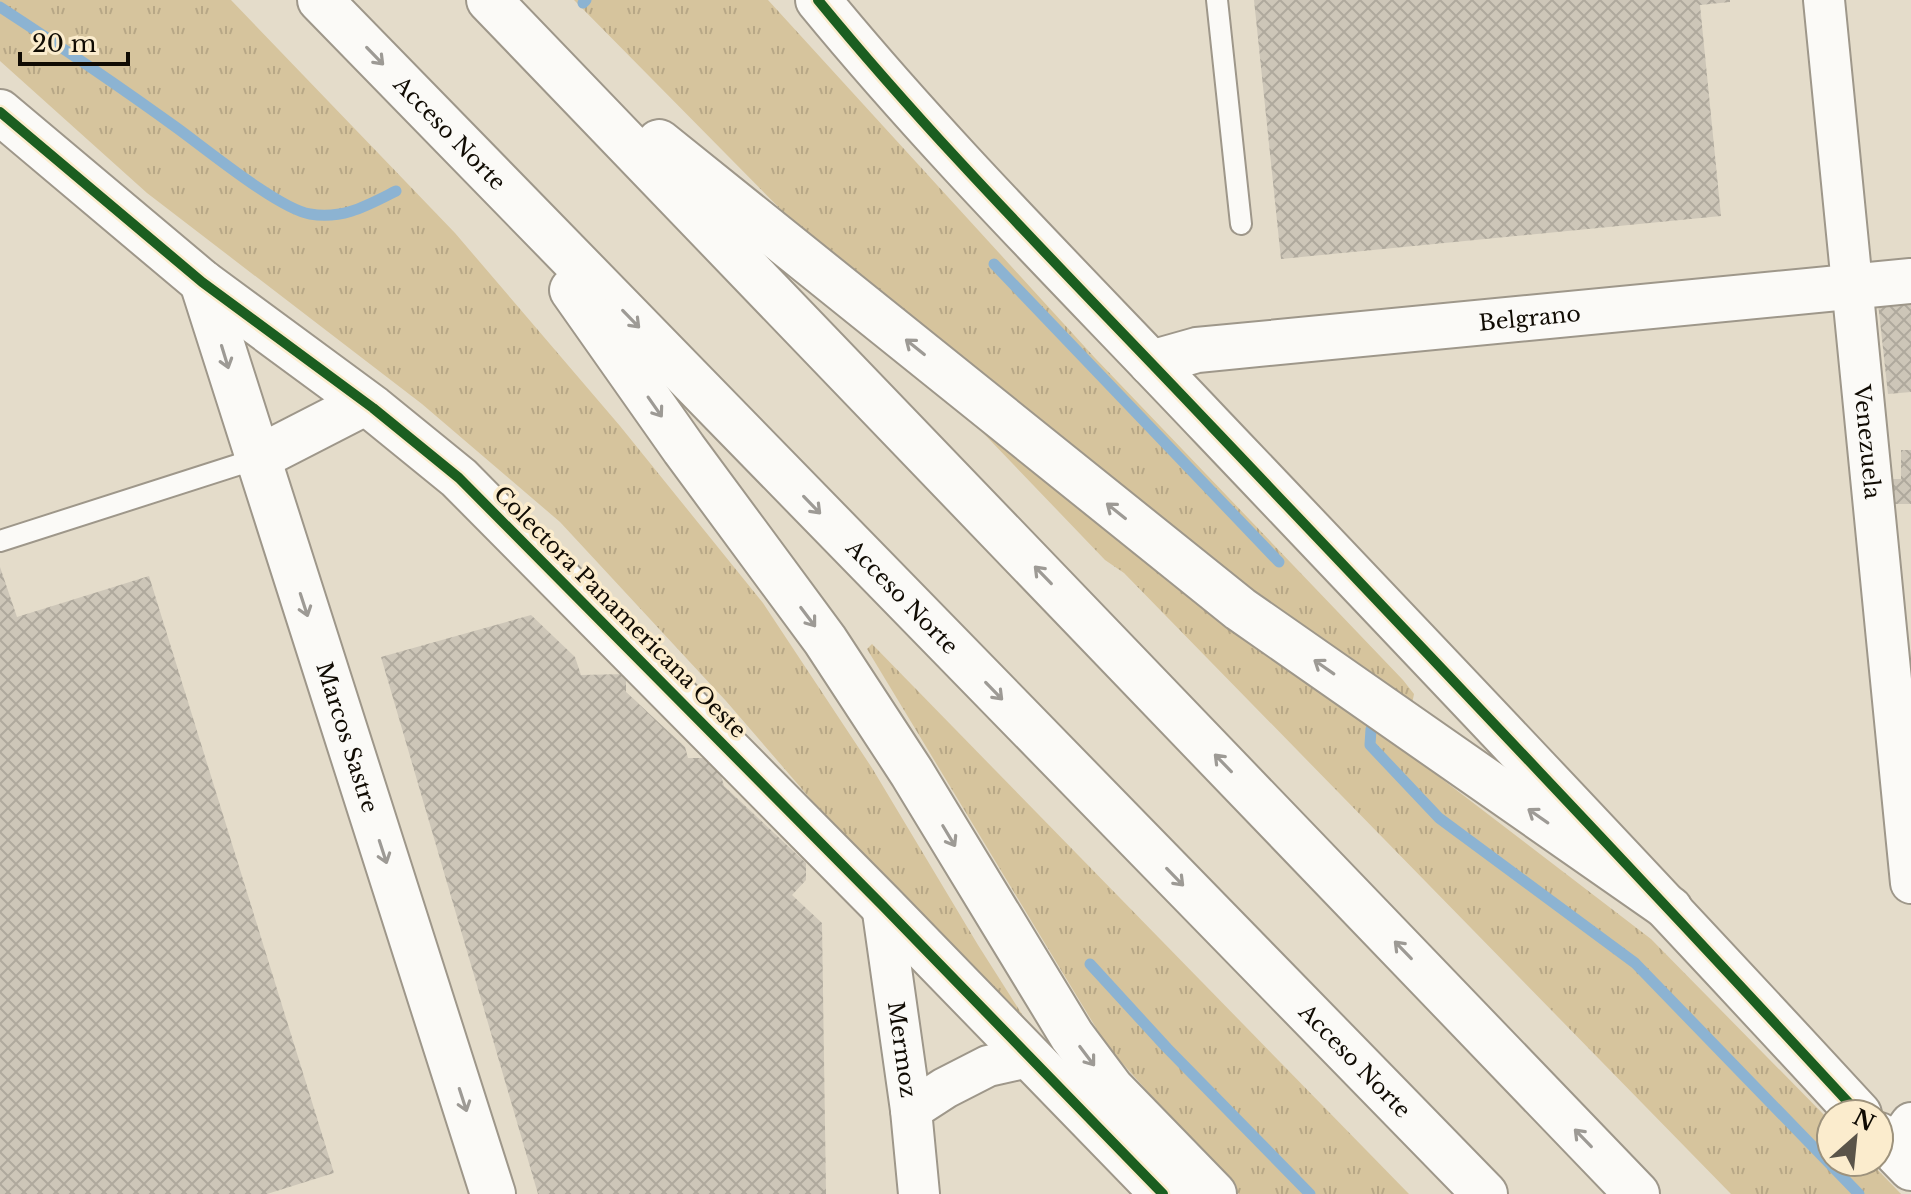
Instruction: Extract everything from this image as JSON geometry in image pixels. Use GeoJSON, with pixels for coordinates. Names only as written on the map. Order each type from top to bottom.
{"type":"FeatureCollection","features":[{"type":"Feature","properties":{"kind":"main road","name":"Acceso Norte"},"geometry":{"type":"LineString","coordinates":[[320,0],[1485,1194]]}},
{"type":"Feature","properties":{"kind":"main road"},"geometry":{"type":"LineString","coordinates":[[818,0],[893,88],[1012,218],[1670,909],[1844,1098]]}},
{"type":"Feature","properties":{"kind":"main road"},"geometry":{"type":"LineString","coordinates":[[504,15],[1240,609],[1670,909]]}},
{"type":"Feature","properties":{"kind":"main road"},"geometry":{"type":"LineString","coordinates":[[504,15],[1637,1194]]}},
{"type":"Feature","properties":{"kind":"main road","name":"Colectora Panamericana Oeste"},"geometry":{"type":"LineString","coordinates":[[0,112],[202,282],[365,403],[459,478],[1163,1194]]}},
{"type":"Feature","properties":{"kind":"main road"},"geometry":{"type":"LineString","coordinates":[[498,183],[684,449],[825,640],[912,773],[1072,1036],[1111,1088],[1214,1194]]}},
{"type":"Feature","properties":{"kind":"main road","name":"Belgrano"},"geometry":{"type":"LineString","coordinates":[[1151,363],[1197,350],[1911,281]]}},
{"type":"Feature","properties":{"kind":"main road","name":"Marcos Sastre"},"geometry":{"type":"LineString","coordinates":[[202,282],[493,1194]]}},
{"type":"Feature","properties":{"kind":"main road"},"geometry":{"type":"LineString","coordinates":[[256,459],[365,403]]}},
{"type":"Feature","properties":{"kind":"street","name":"Venezuela"},"geometry":{"type":"LineString","coordinates":[[1824,0],[1911,883]]}},
{"type":"Feature","properties":{"kind":"street","name":"Mermoz"},"geometry":{"type":"LineString","coordinates":[[882,905],[911,1110],[919,1194]]}},
{"type":"Feature","properties":{"kind":"street"},"geometry":{"type":"LineString","coordinates":[[911,1110],[988,1066],[1028,1057]]}},
{"type":"Feature","properties":{"kind":"lane"},"geometry":{"type":"LineString","coordinates":[[1217,0],[1241,224]]}},
{"type":"Feature","properties":{"kind":"lane"},"geometry":{"type":"LineString","coordinates":[[0,541],[256,459]]}},
{"type":"Feature","properties":{"kind":"green space"},"geometry":{"type":"Polygon","coordinates":[[[0,0],[231,0],[455,233],[620,426],[763,603],[872,768],[1060,1074],[959,971],[726,701],[560,522],[422,404],[147,193],[0,61],[0,0]]]}},
{"type":"Feature","properties":{"kind":"green space"},"geometry":{"type":"Polygon","coordinates":[[[574,0],[768,0],[1095,358],[1403,680],[1414,694],[1412,704],[1233,593],[800,229],[574,0]]]}},
{"type":"Feature","properties":{"kind":"green space"},"geometry":{"type":"Polygon","coordinates":[[[965,414],[1651,939],[1815,1106],[1815,1178],[1886,1178],[1901,1194],[1731,1194],[1124,573],[1105,560],[965,414]]]}},
{"type":"Feature","properties":{"kind":"green space"},"geometry":{"type":"Polygon","coordinates":[[[872,644],[1409,1194],[1239,1194],[1107,1046],[867,649],[872,644]]]}},
{"type":"Feature","properties":{"kind":"building"},"geometry":{"type":"Polygon","coordinates":[[[1254,0],[1730,0],[1700,5],[1721,216],[1281,259],[1254,0]]]}},
{"type":"Feature","properties":{"kind":"building"},"geometry":{"type":"Polygon","coordinates":[[[1911,300],[1911,392],[1888,394],[1878,303],[1911,300]]]}},
{"type":"Feature","properties":{"kind":"building"},"geometry":{"type":"Polygon","coordinates":[[[1901,450],[1911,450],[1911,504],[1883,504],[1882,479],[1901,479],[1901,450]]]}},
{"type":"Feature","properties":{"kind":"building"},"geometry":{"type":"Polygon","coordinates":[[[0,567],[17,617],[149,576],[334,1173],[267,1194],[0,1194],[0,567]]]}},
{"type":"Feature","properties":{"kind":"building"},"geometry":{"type":"Polygon","coordinates":[[[531,615],[575,657],[581,675],[626,674],[626,692],[685,747],[688,758],[716,758],[724,786],[806,863],[806,880],[792,895],[822,923],[826,1194],[538,1194],[381,657],[531,615]]]}},
{"type":"Feature","properties":{"kind":"waterway"},"geometry":{"type":"LineString","coordinates":[[583,3],[586,0]]}},
{"type":"Feature","properties":{"kind":"waterway"},"geometry":{"type":"LineString","coordinates":[[0,7],[262,190],[297,210],[322,215],[344,213],[396,191]]}},
{"type":"Feature","properties":{"kind":"waterway"},"geometry":{"type":"LineString","coordinates":[[994,264],[1279,562]]}},
{"type":"Feature","properties":{"kind":"waterway"},"geometry":{"type":"LineString","coordinates":[[1371,729],[1370,745],[1439,818],[1635,963],[1859,1194]]}},
{"type":"Feature","properties":{"kind":"waterway"},"geometry":{"type":"LineString","coordinates":[[1090,964],[1167,1048],[1310,1194]]}},
{"type":"Feature","properties":{"kind":"cycle path"},"geometry":{"type":"LineString","coordinates":[[818,0],[962,164],[1538,770],[1844,1098]]}},
{"type":"Feature","properties":{"kind":"cycle path"},"geometry":{"type":"LineString","coordinates":[[0,112],[202,282],[373,408],[459,478],[1163,1194]]}}]}
